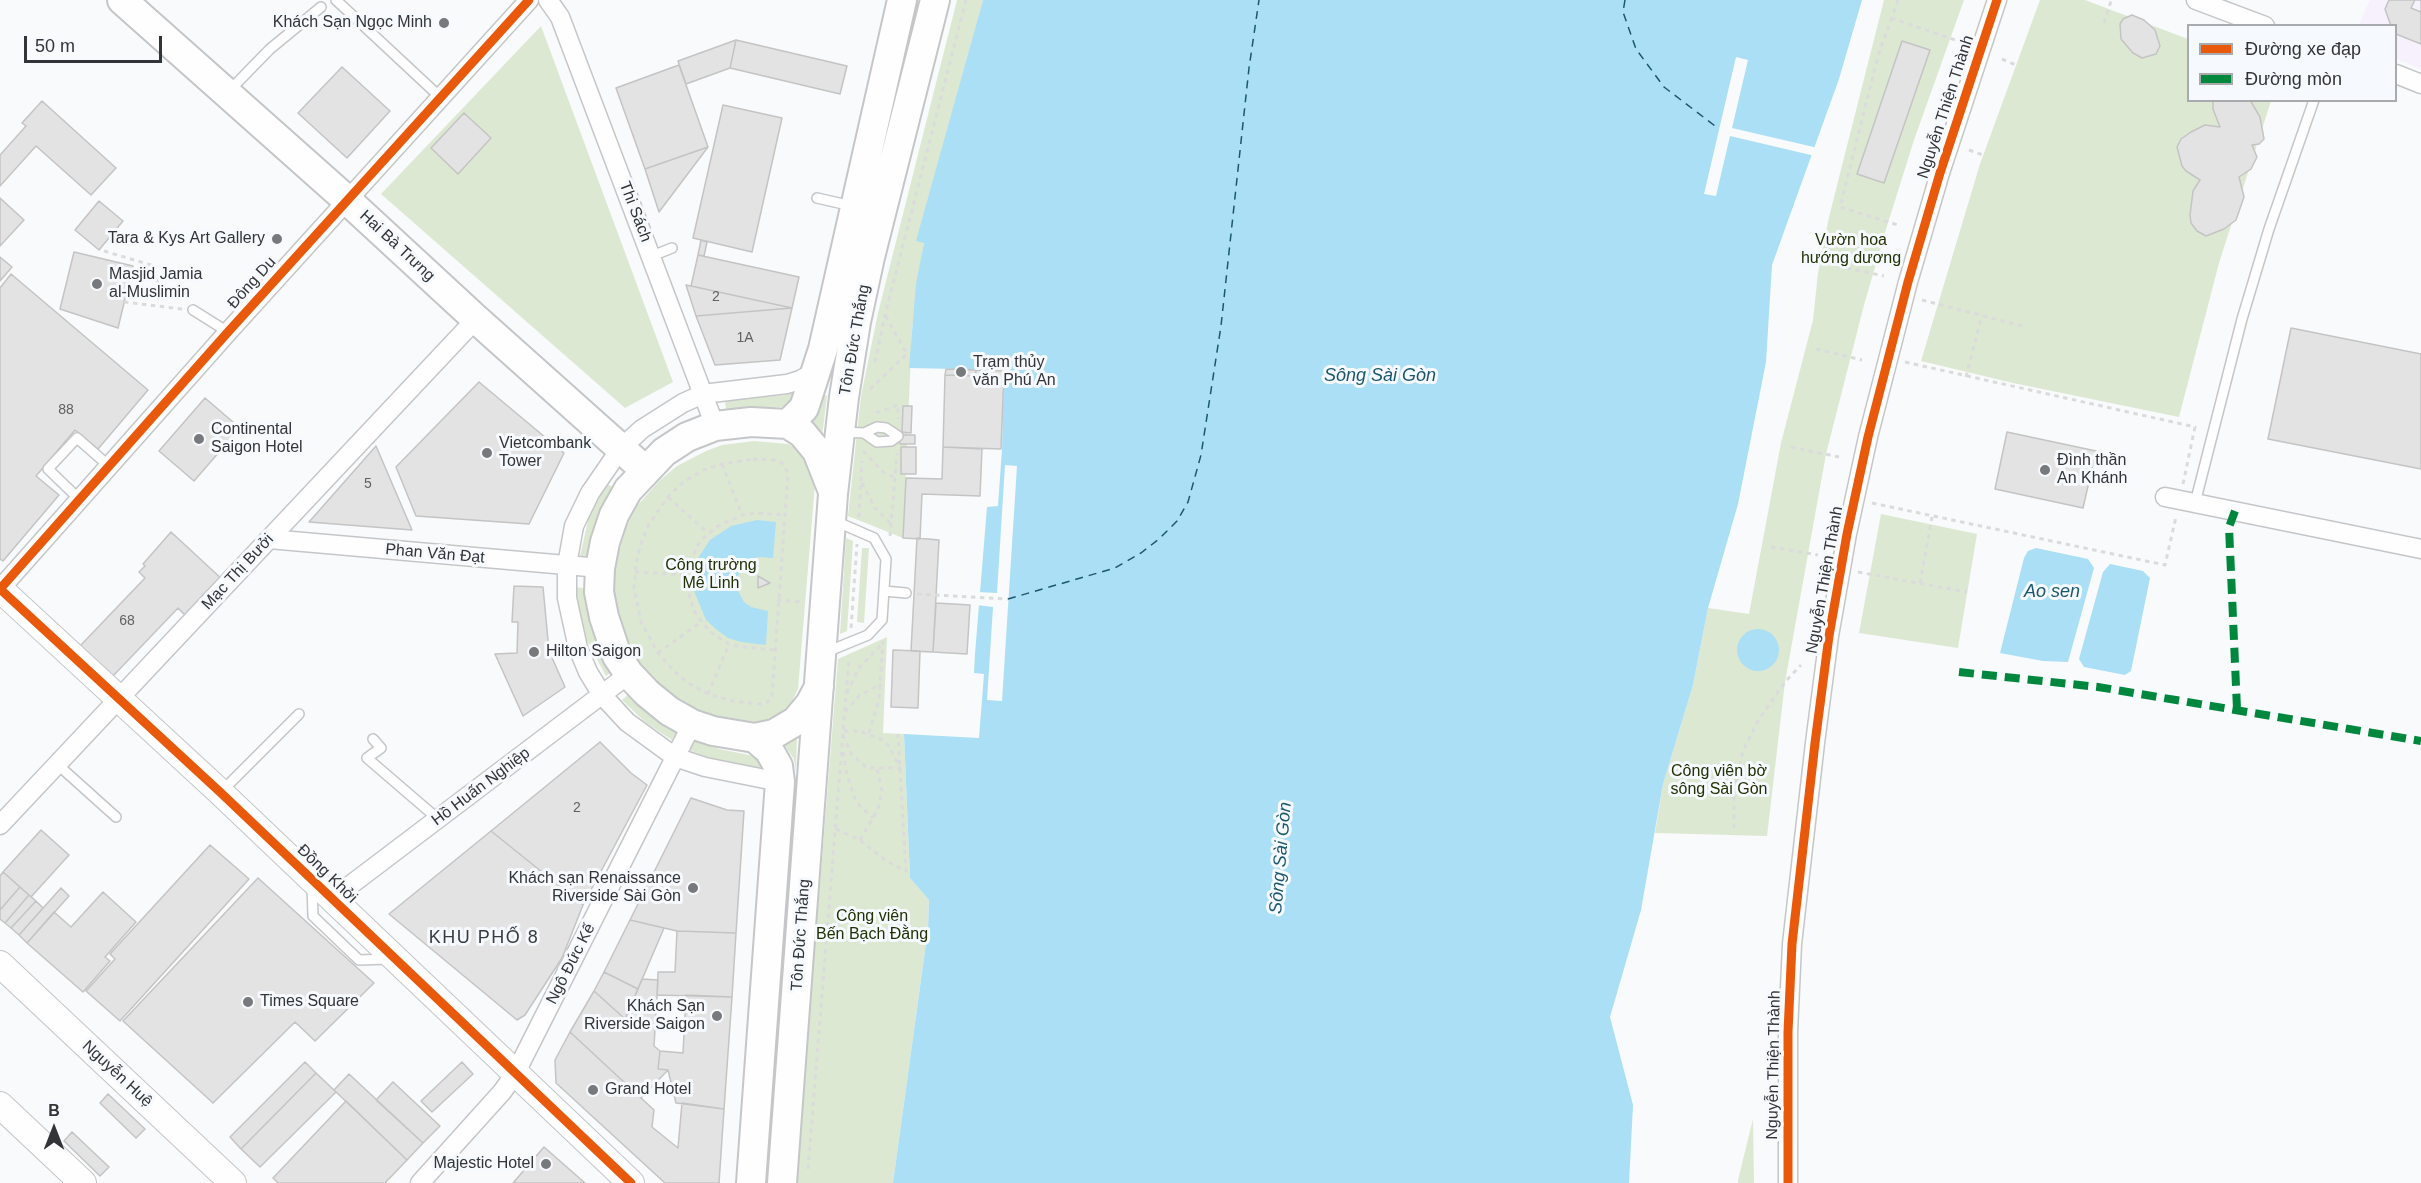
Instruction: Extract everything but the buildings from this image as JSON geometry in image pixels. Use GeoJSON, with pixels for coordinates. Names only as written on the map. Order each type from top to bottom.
{"type":"FeatureCollection","features":[{"type":"Feature","properties":{"kind":"main road","name":"Hai Bà Trưng"},"geometry":{"type":"LineString","coordinates":[[122,0],[645,470]]}},
{"type":"Feature","properties":{"kind":"main road","name":"Tôn Đức Thắng"},"geometry":{"type":"LineString","coordinates":[[833,691],[822,654],[832,507],[852,432],[856,322],[868,210],[902,0]]}},
{"type":"Feature","properties":{"kind":"main road","name":"Tôn Đức Thắng"},"geometry":{"type":"LineString","coordinates":[[788,424],[804,408],[817,371],[935,0]]}},
{"type":"Feature","properties":{"kind":"main road"},"geometry":{"type":"LineString","coordinates":[[832,507],[816,450],[802,433],[788,424],[751,422],[715,426],[687,437],[664,452],[628,490],[614,515],[605,542],[600,568],[599,592],[604,617],[617,656],[629,674],[669,711],[692,724],[713,731],[755,738],[774,734],[796,722],[810,704],[833,691]]}},
{"type":"Feature","properties":{"kind":"main road","name":"Tôn Ðức Thắng"},"geometry":{"type":"LineString","coordinates":[[795,1180],[833,691]]}},
{"type":"Feature","properties":{"kind":"main road","name":"Tôn Ðức Thắng"},"geometry":{"type":"LineString","coordinates":[[751,1183],[780,782],[778,766],[769,750],[755,738]]}},
{"type":"Feature","properties":{"kind":"street","name":"Đông Du"},"geometry":{"type":"LineString","coordinates":[[0,589],[228,332],[529,0]]}},
{"type":"Feature","properties":{"kind":"street","name":"Thi Sách"},"geometry":{"type":"LineString","coordinates":[[548,0],[560,17],[715,426]]}},
{"type":"Feature","properties":{"kind":"street","name":"Nguyễn Thiện Thành"},"geometry":{"type":"LineString","coordinates":[[1788,1183],[1788,1032],[1792,944],[1829,636],[1847,534],[1868,437],[1908,282],[1940,173],[1997,0]]}},
{"type":"Feature","properties":{"kind":"street"},"geometry":{"type":"LineString","coordinates":[[2196,0],[2260,24]]}},
{"type":"Feature","properties":{"kind":"street"},"geometry":{"type":"LineString","coordinates":[[2397,74],[2421,84]]}},
{"type":"Feature","properties":{"kind":"street","name":"Mạc Thị Bưởi"},"geometry":{"type":"LineString","coordinates":[[0,825],[476,319]]}},
{"type":"Feature","properties":{"kind":"street"},"geometry":{"type":"LineString","coordinates":[[780,782],[705,767],[675,757],[627,722],[602,695],[588,672],[571,624],[567,598],[567,565],[574,526],[590,493],[621,448],[657,418],[703,394],[787,384],[817,371]]}},
{"type":"Feature","properties":{"kind":"street"},"geometry":{"type":"LineString","coordinates":[[2180,500],[2421,549]]}},
{"type":"Feature","properties":{"kind":"street","name":"Phan Văn Ðạt"},"geometry":{"type":"LineString","coordinates":[[269,539],[600,568]]}},
{"type":"Feature","properties":{"kind":"street","name":"Ðồng Khởi"},"geometry":{"type":"LineString","coordinates":[[0,589],[220,792],[631,1183]]}},
{"type":"Feature","properties":{"kind":"street","name":"Hồ Huấn Nghiệp"},"geometry":{"type":"LineString","coordinates":[[332,899],[629,674]]}},
{"type":"Feature","properties":{"kind":"street","name":"Ngô Ðức Kế"},"geometry":{"type":"LineString","coordinates":[[420,1183],[502,1092],[515,1074],[692,724]]}},
{"type":"Feature","properties":{"kind":"street","name":"Nguyễn Huệ"},"geometry":{"type":"LineString","coordinates":[[0,964],[233,1183]]}},
{"type":"Feature","properties":{"kind":"street"},"geometry":{"type":"LineString","coordinates":[[0,1105],[84,1183]]}},
{"type":"Feature","properties":{"kind":"lane"},"geometry":{"type":"LineString","coordinates":[[336,0],[440,97]]}},
{"type":"Feature","properties":{"kind":"lane"},"geometry":{"type":"LineString","coordinates":[[227,93],[270,50],[321,7]]}},
{"type":"Feature","properties":{"kind":"lane"},"geometry":{"type":"LineString","coordinates":[[2180,500],[2313,102]]}},
{"type":"Feature","properties":{"kind":"lane"},"geometry":{"type":"LineString","coordinates":[[817,198],[868,210]]}},
{"type":"Feature","properties":{"kind":"lane"},"geometry":{"type":"LineString","coordinates":[[652,255],[672,248]]}},
{"type":"Feature","properties":{"kind":"lane"},"geometry":{"type":"LineString","coordinates":[[195,311],[228,332]]}},
{"type":"Feature","properties":{"kind":"lane"},"geometry":{"type":"LineString","coordinates":[[877,427],[885,428],[898,436],[891,441],[877,442],[852,432],[877,427]]}},
{"type":"Feature","properties":{"kind":"lane"},"geometry":{"type":"LineString","coordinates":[[79,500],[48,469],[77,438],[109,466]]}},
{"type":"Feature","properties":{"kind":"lane"},"geometry":{"type":"LineString","coordinates":[[822,654],[868,635],[882,620],[884,591],[886,559],[874,538],[858,530],[832,507]]}},
{"type":"Feature","properties":{"kind":"lane"},"geometry":{"type":"LineString","coordinates":[[884,591],[906,594]]}},
{"type":"Feature","properties":{"kind":"lane"},"geometry":{"type":"LineString","coordinates":[[220,792],[299,714]]}},
{"type":"Feature","properties":{"kind":"lane"},"geometry":{"type":"LineString","coordinates":[[373,739],[381,748],[367,759],[438,819]]}},
{"type":"Feature","properties":{"kind":"lane"},"geometry":{"type":"LineString","coordinates":[[57,764],[116,817]]}},
{"type":"Feature","properties":{"kind":"lane"},"geometry":{"type":"LineString","coordinates":[[312,879],[313,916],[359,960],[394,958]]}},
{"type":"Feature","properties":{"kind":"path"},"geometry":{"type":"LineString","coordinates":[[874,369],[885,315],[966,0]]}},
{"type":"Feature","properties":{"kind":"path"},"geometry":{"type":"LineString","coordinates":[[1898,0],[1878,56],[1840,207],[1898,225]]}},
{"type":"Feature","properties":{"kind":"path"},"geometry":{"type":"LineString","coordinates":[[2104,23],[2111,1]]}},
{"type":"Feature","properties":{"kind":"path"},"geometry":{"type":"LineString","coordinates":[[1891,18],[1958,41]]}},
{"type":"Feature","properties":{"kind":"path"},"geometry":{"type":"LineString","coordinates":[[2002,59],[2016,65]]}},
{"type":"Feature","properties":{"kind":"path"},"geometry":{"type":"LineString","coordinates":[[1969,150],[1983,155]]}},
{"type":"Feature","properties":{"kind":"path"},"geometry":{"type":"LineString","coordinates":[[104,251],[151,265],[159,286],[184,296],[195,311]]}},
{"type":"Feature","properties":{"kind":"path"},"geometry":{"type":"LineString","coordinates":[[1838,266],[1884,276]]}},
{"type":"Feature","properties":{"kind":"path"},"geometry":{"type":"LineString","coordinates":[[1922,300],[2026,327]]}},
{"type":"Feature","properties":{"kind":"path"},"geometry":{"type":"LineString","coordinates":[[124,302],[195,311]]}},
{"type":"Feature","properties":{"kind":"path"},"geometry":{"type":"LineString","coordinates":[[870,389],[907,354],[885,315]]}},
{"type":"Feature","properties":{"kind":"path"},"geometry":{"type":"LineString","coordinates":[[1966,377],[1982,315]]}},
{"type":"Feature","properties":{"kind":"path"},"geometry":{"type":"LineString","coordinates":[[1816,350],[1862,360]]}},
{"type":"Feature","properties":{"kind":"path"},"geometry":{"type":"LineString","coordinates":[[1872,503],[2165,565],[2195,427],[1888,358]]}},
{"type":"Feature","properties":{"kind":"path"},"geometry":{"type":"LineString","coordinates":[[869,399],[872,379]]}},
{"type":"Feature","properties":{"kind":"path"},"geometry":{"type":"LineString","coordinates":[[890,546],[890,523],[896,478],[898,405],[878,412],[852,432],[863,451],[883,472],[896,478]]}},
{"type":"Feature","properties":{"kind":"path"},"geometry":{"type":"LineString","coordinates":[[1791,447],[1839,457]]}},
{"type":"Feature","properties":{"kind":"path"},"geometry":{"type":"LineString","coordinates":[[795,1180],[835,828],[842,745],[844,713],[833,691],[850,642],[863,451]]}},
{"type":"Feature","properties":{"kind":"path"},"geometry":{"type":"LineString","coordinates":[[753,459],[776,460],[783,464],[788,473],[777,600],[772,696],[768,702],[760,704],[733,701],[708,694],[690,684],[658,654],[641,622],[634,588],[635,572],[642,541],[649,524],[668,497],[681,484],[703,470],[722,464],[753,459]]}},
{"type":"Feature","properties":{"kind":"path"},"geometry":{"type":"LineString","coordinates":[[722,464],[742,515]]}},
{"type":"Feature","properties":{"kind":"path"},"geometry":{"type":"LineString","coordinates":[[861,480],[875,508],[890,523]]}},
{"type":"Feature","properties":{"kind":"path"},"geometry":{"type":"LineString","coordinates":[[668,497],[708,533]]}},
{"type":"Feature","properties":{"kind":"path"},"geometry":{"type":"LineString","coordinates":[[774,650],[729,644],[709,631],[694,611],[690,600],[688,575],[696,548],[708,533],[742,515],[756,513],[784,515]]}},
{"type":"Feature","properties":{"kind":"path"},"geometry":{"type":"LineString","coordinates":[[1920,583],[1932,517]]}},
{"type":"Feature","properties":{"kind":"path"},"geometry":{"type":"LineString","coordinates":[[1771,547],[1818,555]]}},
{"type":"Feature","properties":{"kind":"path"},"geometry":{"type":"LineString","coordinates":[[635,572],[688,575]]}},
{"type":"Feature","properties":{"kind":"path"},"geometry":{"type":"LineString","coordinates":[[1858,572],[1967,592]]}},
{"type":"Feature","properties":{"kind":"path"},"geometry":{"type":"LineString","coordinates":[[906,594],[1008,599]]}},
{"type":"Feature","properties":{"kind":"path"},"geometry":{"type":"LineString","coordinates":[[777,600],[805,603]]}},
{"type":"Feature","properties":{"kind":"path"},"geometry":{"type":"LineString","coordinates":[[658,654],[701,622]]}},
{"type":"Feature","properties":{"kind":"path"},"geometry":{"type":"LineString","coordinates":[[869,733],[881,684],[883,638]]}},
{"type":"Feature","properties":{"kind":"path"},"geometry":{"type":"LineString","coordinates":[[708,694],[729,644]]}},
{"type":"Feature","properties":{"kind":"path"},"geometry":{"type":"LineString","coordinates":[[833,691],[860,669],[882,644]]}},
{"type":"Feature","properties":{"kind":"path"},"geometry":{"type":"LineString","coordinates":[[1734,828],[1734,789],[1743,751],[1759,719],[1785,682],[1801,665]]}},
{"type":"Feature","properties":{"kind":"path"},"geometry":{"type":"LineString","coordinates":[[844,713],[860,696],[881,684]]}},
{"type":"Feature","properties":{"kind":"path"},"geometry":{"type":"LineString","coordinates":[[843,732],[869,733],[889,746],[900,768]]}},
{"type":"Feature","properties":{"kind":"path"},"geometry":{"type":"LineString","coordinates":[[843,732],[846,746],[858,762],[867,768],[900,768]]}},
{"type":"Feature","properties":{"kind":"path"},"geometry":{"type":"LineString","coordinates":[[835,828],[860,840],[886,861],[906,871],[898,734]]}},
{"type":"Feature","properties":{"kind":"path"},"geometry":{"type":"LineString","coordinates":[[842,745],[850,788],[861,807],[873,819]]}},
{"type":"Feature","properties":{"kind":"path"},"geometry":{"type":"LineString","coordinates":[[860,840],[878,809],[882,791],[877,769]]}},
{"type":"Feature","properties":{"kind":"shaded area"},"geometry":{"type":"Polygon","coordinates":[[[2370,0],[2421,0],[2421,69],[2397,59],[2397,24],[2359,24],[2370,0]]]}},
{"type":"Feature","properties":{"kind":"green space"},"geometry":{"type":"Polygon","coordinates":[[[957,0],[983,0],[917,241],[924,242],[912,330],[903,538],[848,516],[861,396],[878,313],[957,0]]]}},
{"type":"Feature","properties":{"kind":"green space"},"geometry":{"type":"Polygon","coordinates":[[[1884,0],[1964,0],[1914,140],[1887,226],[1864,305],[1826,454],[1785,682],[1767,836],[1655,833],[1663,784],[1693,685],[1708,608],[1749,614],[1781,443],[1813,320],[1818,273],[1829,217],[1884,0]]]}},
{"type":"Feature","properties":{"kind":"green space"},"geometry":{"type":"Polygon","coordinates":[[[2040,0],[2085,0],[2187,39],[2187,102],[2271,102],[2219,263],[2179,417],[2013,383],[1921,361],[1980,164],[2040,0]]]}},
{"type":"Feature","properties":{"kind":"green space"},"geometry":{"type":"Polygon","coordinates":[[[541,26],[673,382],[625,408],[381,194],[541,26]]]}},
{"type":"Feature","properties":{"kind":"green space"},"geometry":{"type":"Polygon","coordinates":[[[801,387],[795,401],[782,407],[726,410],[725,401],[786,395],[801,387]]]}},
{"type":"Feature","properties":{"kind":"green space"},"geometry":{"type":"Polygon","coordinates":[[[824,395],[827,396],[822,437],[812,421],[824,395]]]}},
{"type":"Feature","properties":{"kind":"green space","name":"Công trường Mê Linh"},"geometry":{"type":"Polygon","coordinates":[[[754,441],[788,444],[798,449],[807,459],[815,484],[798,689],[786,713],[779,719],[758,723],[720,719],[701,713],[668,693],[652,679],[626,641],[616,608],[614,586],[615,564],[627,525],[637,506],[659,481],[677,466],[706,451],[722,445],[754,441]]]}},
{"type":"Feature","properties":{"kind":"green space"},"geometry":{"type":"Polygon","coordinates":[[[607,484],[618,490],[591,559],[580,556],[590,512],[607,484]]]}},
{"type":"Feature","properties":{"kind":"green space"},"geometry":{"type":"Polygon","coordinates":[[[1881,514],[1977,534],[1958,648],[1859,633],[1881,514]]]}},
{"type":"Feature","properties":{"kind":"green space"},"geometry":{"type":"Polygon","coordinates":[[[846,538],[853,541],[847,631],[840,634],[846,538]]]}},
{"type":"Feature","properties":{"kind":"green space"},"geometry":{"type":"Polygon","coordinates":[[[862,548],[869,548],[864,623],[857,622],[862,548]]]}},
{"type":"Feature","properties":{"kind":"green space"},"geometry":{"type":"Polygon","coordinates":[[[575,587],[589,589],[616,669],[606,676],[585,637],[575,587]]]}},
{"type":"Feature","properties":{"kind":"green space","name":"Công viên Bến Bạch Đằng"},"geometry":{"type":"Polygon","coordinates":[[[887,637],[883,733],[904,734],[910,878],[929,900],[928,929],[893,1183],[796,1183],[838,659],[887,637]]]}},
{"type":"Feature","properties":{"kind":"green space"},"geometry":{"type":"Polygon","coordinates":[[[631,692],[678,729],[672,740],[646,723],[622,700],[631,692]]]}},
{"type":"Feature","properties":{"kind":"green space"},"geometry":{"type":"Polygon","coordinates":[[[797,735],[796,773],[794,759],[781,740],[797,735]]]}},
{"type":"Feature","properties":{"kind":"green space"},"geometry":{"type":"Polygon","coordinates":[[[695,739],[719,749],[759,757],[765,773],[720,762],[689,750],[695,739]]]}},
{"type":"Feature","properties":{"kind":"green space"},"geometry":{"type":"Polygon","coordinates":[[[1753,1119],[1754,1183],[1738,1183],[1738,1180],[1753,1119]]]}},
{"type":"Feature","properties":{"kind":"water","name":"Sông Sài Gòn"},"geometry":{"type":"Polygon","coordinates":[[[983,0],[1862,0],[1839,79],[1772,265],[1766,362],[1738,504],[1708,608],[1693,685],[1663,784],[1641,910],[1610,1017],[1633,1105],[1629,1183],[893,1183],[928,929],[929,900],[910,878],[904,734],[979,738],[984,674],[974,673],[987,507],[998,506],[1004,370],[909,368],[916,284],[924,243],[916,241],[983,0]]]}},
{"type":"Feature","properties":{"kind":"water"},"geometry":{"type":"Polygon","coordinates":[[[757,520],[776,522],[773,558],[758,557],[744,564],[736,580],[736,587],[744,602],[751,607],[768,611],[766,645],[741,642],[728,638],[717,630],[706,620],[694,591],[693,576],[696,561],[710,540],[731,526],[757,520]]]}},
{"type":"Feature","properties":{"kind":"water","name":"Ao sen"},"geometry":{"type":"Polygon","coordinates":[[[2036,548],[2088,559],[2094,568],[2068,662],[2043,661],[2000,653],[2024,558],[2028,551],[2036,548]]]}},
{"type":"Feature","properties":{"kind":"water","name":"Ao sen"},"geometry":{"type":"Polygon","coordinates":[[[2110,564],[2143,571],[2150,578],[2131,671],[2125,675],[2084,667],[2079,659],[2103,572],[2110,564]]]}},
{"type":"Feature","properties":{"kind":"water"},"geometry":{"type":"Polygon","coordinates":[[[1758,629],[1766,630],[1773,635],[1778,642],[1778,658],[1773,665],[1766,670],[1758,671],[1750,670],[1743,665],[1738,658],[1737,650],[1738,642],[1743,635],[1750,630],[1758,629]]]}},
{"type":"Feature","properties":{"kind":"pier"},"geometry":{"type":"Polygon","coordinates":[[[1736,57],[1748,60],[1732,128],[1818,148],[1815,156],[1730,136],[1716,196],[1704,194],[1736,57]]]}},
{"type":"Feature","properties":{"kind":"pier"},"geometry":{"type":"Polygon","coordinates":[[[1005,465],[1017,466],[1002,701],[987,700],[993,607],[976,605],[977,592],[997,593],[1005,465]]]}},
{"type":"Feature","properties":{"kind":"ferry route"},"geometry":{"type":"LineString","coordinates":[[1008,599],[1115,568],[1159,539],[1177,521],[1188,502],[1201,455],[1221,326],[1249,68],[1259,0]]}},
{"type":"Feature","properties":{"kind":"ferry route"},"geometry":{"type":"LineString","coordinates":[[1625,0],[1623,12],[1636,49],[1664,87],[1719,129]]}},
{"type":"Feature","properties":{"kind":"marked path"},"geometry":{"type":"LineString","coordinates":[[2235,511],[2229,527],[2237,709]]}},
{"type":"Feature","properties":{"kind":"marked path"},"geometry":{"type":"LineString","coordinates":[[1959,672],[2098,687],[2421,741]]}},
{"type":"Feature","properties":{"kind":"cycle path"},"geometry":{"type":"LineString","coordinates":[[0,589],[228,332],[529,0]]}},
{"type":"Feature","properties":{"kind":"cycle path"},"geometry":{"type":"LineString","coordinates":[[1788,1183],[1788,1032],[1792,944],[1829,636],[1847,534],[1868,437],[1908,282],[1940,173],[1997,0]]}},
{"type":"Feature","properties":{"kind":"cycle path"},"geometry":{"type":"LineString","coordinates":[[0,589],[220,792],[631,1183]]}},
{"type":"Feature","properties":{"kind":"place","name":"Khách Sạn Ngọc Minh"},"geometry":{"type":"Point","coordinates":[444,23]}},
{"type":"Feature","properties":{"kind":"place","name":"Tara & Kys Art Gallery"},"geometry":{"type":"Point","coordinates":[277,239]}},
{"type":"Feature","properties":{"kind":"place","name":"Masjid Jamia al-Muslimin"},"geometry":{"type":"Point","coordinates":[97,284]}},
{"type":"Feature","properties":{"kind":"place","name":"Trạm thủy văn Phú An"},"geometry":{"type":"Point","coordinates":[961,372]}},
{"type":"Feature","properties":{"kind":"place","name":"Continental Saigon Hotel"},"geometry":{"type":"Point","coordinates":[199,439]}},
{"type":"Feature","properties":{"kind":"place","name":"Vietcombank Tower"},"geometry":{"type":"Point","coordinates":[487,453]}},
{"type":"Feature","properties":{"kind":"place","name":"Đình thần An Khánh"},"geometry":{"type":"Point","coordinates":[2045,470]}},
{"type":"Feature","properties":{"kind":"place","name":"Hilton Saigon"},"geometry":{"type":"Point","coordinates":[534,652]}},
{"type":"Feature","properties":{"kind":"place","name":"Khách sạn Renaissance Riverside Sài Gòn"},"geometry":{"type":"Point","coordinates":[693,888]}},
{"type":"Feature","properties":{"kind":"place","name":"Times Square"},"geometry":{"type":"Point","coordinates":[248,1002]}},
{"type":"Feature","properties":{"kind":"place","name":"Khách Sạn Riverside Saigon"},"geometry":{"type":"Point","coordinates":[717,1016]}},
{"type":"Feature","properties":{"kind":"place","name":"Grand Hotel"},"geometry":{"type":"Point","coordinates":[593,1090]}},
{"type":"Feature","properties":{"kind":"place","name":"Majestic Hotel"},"geometry":{"type":"Point","coordinates":[546,1164]}},
{"type":"Feature","properties":{"kind":"district","name":"KHU PHỐ 8"},"geometry":{"type":"Point","coordinates":[484,938]}},
{"type":"Feature","properties":{"kind":"park label","name":"Vườn hoa hướng dương"},"geometry":{"type":"Point","coordinates":[1851,250]}},
{"type":"Feature","properties":{"kind":"park label","name":"Công viên bờ sông Sài Gòn"},"geometry":{"type":"Point","coordinates":[1719,781]}}]}
